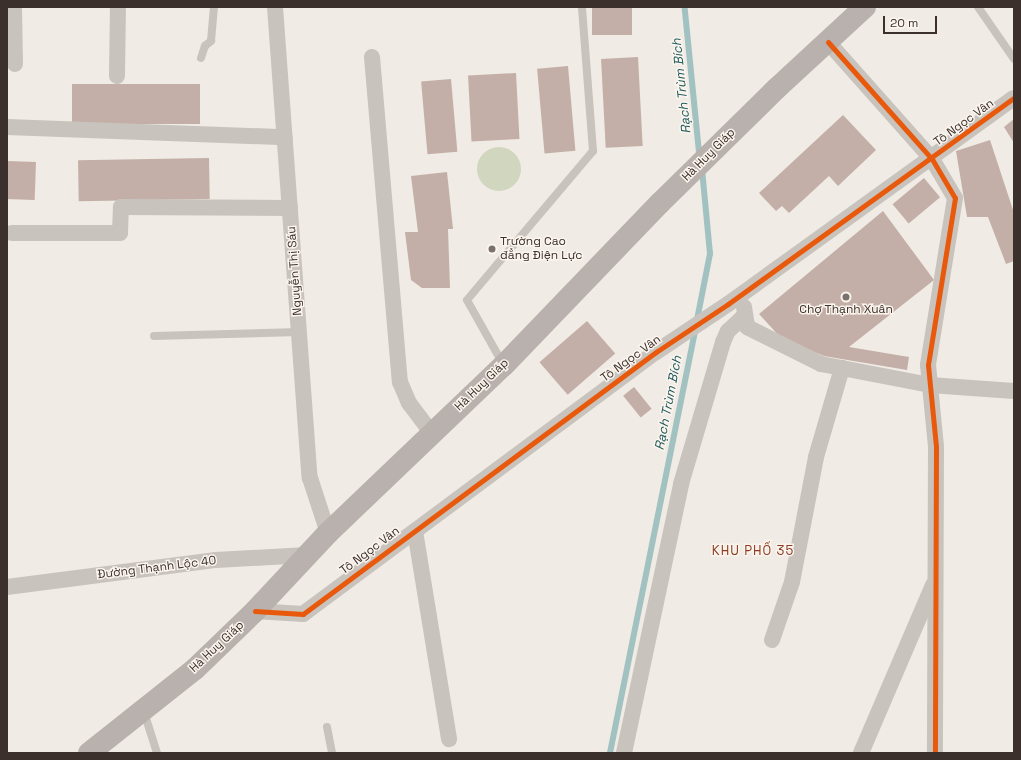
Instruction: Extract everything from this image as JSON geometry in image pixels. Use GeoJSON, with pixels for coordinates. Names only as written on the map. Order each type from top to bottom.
{"type":"FeatureCollection","features":[{"type":"Feature","properties":{"kind":"main road","name":"Hà Huy Giáp"},"geometry":{"type":"LineString","coordinates":[[89,753],[195,669],[255,611],[328,533],[504,365],[660,203],[776,89],[865,7]]}},
{"type":"Feature","properties":{"kind":"street"},"geometry":{"type":"LineString","coordinates":[[14,7],[15,64]]}},
{"type":"Feature","properties":{"kind":"street"},"geometry":{"type":"LineString","coordinates":[[117,76],[118,7]]}},
{"type":"Feature","properties":{"kind":"street","name":"Nguyễn Thị Sáu"},"geometry":{"type":"LineString","coordinates":[[275,7],[310,478],[328,533]]}},
{"type":"Feature","properties":{"kind":"street"},"geometry":{"type":"LineString","coordinates":[[828,42],[932,159],[955,198],[928,365],[936,447],[935,753]]}},
{"type":"Feature","properties":{"kind":"street"},"geometry":{"type":"LineString","coordinates":[[372,57],[400,382],[409,403],[432,433]]}},
{"type":"Feature","properties":{"kind":"street","name":"Tô Ngọc Vân"},"geometry":{"type":"LineString","coordinates":[[255,611],[303,614],[656,352],[728,304],[932,159],[1014,98]]}},
{"type":"Feature","properties":{"kind":"street"},"geometry":{"type":"LineString","coordinates":[[7,127],[285,138]]}},
{"type":"Feature","properties":{"kind":"street"},"geometry":{"type":"LineString","coordinates":[[12,233],[120,233],[121,207],[290,208]]}},
{"type":"Feature","properties":{"kind":"street"},"geometry":{"type":"LineString","coordinates":[[742,294],[747,327],[821,364],[930,385],[1014,391]]}},
{"type":"Feature","properties":{"kind":"street"},"geometry":{"type":"LineString","coordinates":[[624,753],[681,484],[723,342],[728,331],[745,315]]}},
{"type":"Feature","properties":{"kind":"street"},"geometry":{"type":"LineString","coordinates":[[772,640],[792,582],[816,457],[842,368]]}},
{"type":"Feature","properties":{"kind":"street"},"geometry":{"type":"LineString","coordinates":[[415,531],[449,739]]}},
{"type":"Feature","properties":{"kind":"street","name":"Đường Thạnh Lộc 40"},"geometry":{"type":"LineString","coordinates":[[7,587],[216,560],[307,555]]}},
{"type":"Feature","properties":{"kind":"street"},"geometry":{"type":"LineString","coordinates":[[861,753],[935,579]]}},
{"type":"Feature","properties":{"kind":"lane"},"geometry":{"type":"LineString","coordinates":[[201,58],[205,46],[211,41],[214,7]]}},
{"type":"Feature","properties":{"kind":"lane"},"geometry":{"type":"LineString","coordinates":[[504,365],[467,300],[594,151],[582,7]]}},
{"type":"Feature","properties":{"kind":"lane"},"geometry":{"type":"LineString","coordinates":[[978,7],[1014,59]]}},
{"type":"Feature","properties":{"kind":"lane"},"geometry":{"type":"LineString","coordinates":[[154,336],[299,332]]}},
{"type":"Feature","properties":{"kind":"lane"},"geometry":{"type":"LineString","coordinates":[[144,709],[157,753]]}},
{"type":"Feature","properties":{"kind":"lane"},"geometry":{"type":"LineString","coordinates":[[327,727],[332,753]]}},
{"type":"Feature","properties":{"kind":"green space"},"geometry":{"type":"Polygon","coordinates":[[[495,147],[503,147],[508,148],[515,153],[520,160],[520,178],[515,185],[508,190],[495,191],[487,188],[480,181],[477,173],[477,165],[480,157],[487,150],[495,147]]]}},
{"type":"Feature","properties":{"kind":"building"},"geometry":{"type":"Polygon","coordinates":[[[592,7],[632,7],[632,35],[592,35],[592,7]]]}},
{"type":"Feature","properties":{"kind":"building"},"geometry":{"type":"Polygon","coordinates":[[[638,57],[643,146],[606,148],[601,59],[638,57]]]}},
{"type":"Feature","properties":{"kind":"building"},"geometry":{"type":"Polygon","coordinates":[[[568,66],[575,151],[545,153],[537,69],[568,66]]]}},
{"type":"Feature","properties":{"kind":"building"},"geometry":{"type":"Polygon","coordinates":[[[516,73],[519,139],[472,141],[468,76],[516,73]]]}},
{"type":"Feature","properties":{"kind":"building"},"geometry":{"type":"Polygon","coordinates":[[[451,79],[457,152],[427,154],[421,82],[451,79]]]}},
{"type":"Feature","properties":{"kind":"building"},"geometry":{"type":"Polygon","coordinates":[[[72,84],[200,84],[200,124],[72,124],[72,84]]]}},
{"type":"Feature","properties":{"kind":"building"},"geometry":{"type":"Polygon","coordinates":[[[843,115],[876,150],[838,186],[829,176],[789,213],[782,206],[776,211],[759,193],[843,115]]]}},
{"type":"Feature","properties":{"kind":"building"},"geometry":{"type":"Polygon","coordinates":[[[1014,119],[1014,143],[1004,127],[1014,119]]]}},
{"type":"Feature","properties":{"kind":"building"},"geometry":{"type":"Polygon","coordinates":[[[990,140],[1014,213],[1014,261],[1006,264],[988,217],[967,217],[956,151],[990,140]]]}},
{"type":"Feature","properties":{"kind":"building"},"geometry":{"type":"Polygon","coordinates":[[[209,158],[210,199],[79,201],[78,160],[209,158]]]}},
{"type":"Feature","properties":{"kind":"building"},"geometry":{"type":"Polygon","coordinates":[[[7,161],[36,162],[35,200],[7,199],[7,161]]]}},
{"type":"Feature","properties":{"kind":"building"},"geometry":{"type":"Polygon","coordinates":[[[447,172],[453,229],[448,229],[450,288],[422,288],[411,280],[405,232],[418,232],[411,176],[447,172]]]}},
{"type":"Feature","properties":{"kind":"building"},"geometry":{"type":"Polygon","coordinates":[[[924,178],[940,197],[909,224],[893,204],[924,178]]]}},
{"type":"Feature","properties":{"kind":"building","name":"Chợ Thạnh Xuân"},"geometry":{"type":"Polygon","coordinates":[[[883,211],[934,280],[849,347],[909,357],[907,370],[824,356],[781,338],[759,314],[883,211]]]}},
{"type":"Feature","properties":{"kind":"building"},"geometry":{"type":"Polygon","coordinates":[[[587,321],[615,353],[568,395],[539,362],[587,321]]]}},
{"type":"Feature","properties":{"kind":"building"},"geometry":{"type":"Polygon","coordinates":[[[634,387],[652,409],[641,418],[623,396],[634,387]]]}},
{"type":"Feature","properties":{"kind":"waterway","name":"Rạch Trùm Bích"},"geometry":{"type":"LineString","coordinates":[[685,7],[700,156]]}},
{"type":"Feature","properties":{"kind":"waterway","name":"Rạch Trùm Bích"},"geometry":{"type":"LineString","coordinates":[[697,320],[710,254],[702,170]]}},
{"type":"Feature","properties":{"kind":"waterway","name":"Rạch Trùm Bích"},"geometry":{"type":"LineString","coordinates":[[610,753],[695,330]]}},
{"type":"Feature","properties":{"kind":"cycle path"},"geometry":{"type":"LineString","coordinates":[[828,42],[932,159],[955,198],[928,365],[936,447],[935,753]]}},
{"type":"Feature","properties":{"kind":"cycle path"},"geometry":{"type":"LineString","coordinates":[[255,611],[303,614],[656,352],[728,304],[1014,98]]}},
{"type":"Feature","properties":{"kind":"place","name":"Trường Cao đẳng Điện Lực"},"geometry":{"type":"Point","coordinates":[492,249]}},
{"type":"Feature","properties":{"kind":"place","name":"Chợ Thạnh Xuân"},"geometry":{"type":"Point","coordinates":[846,297]}},
{"type":"Feature","properties":{"kind":"district","name":"KHU PHỐ 35"},"geometry":{"type":"Point","coordinates":[753,551]}}]}
